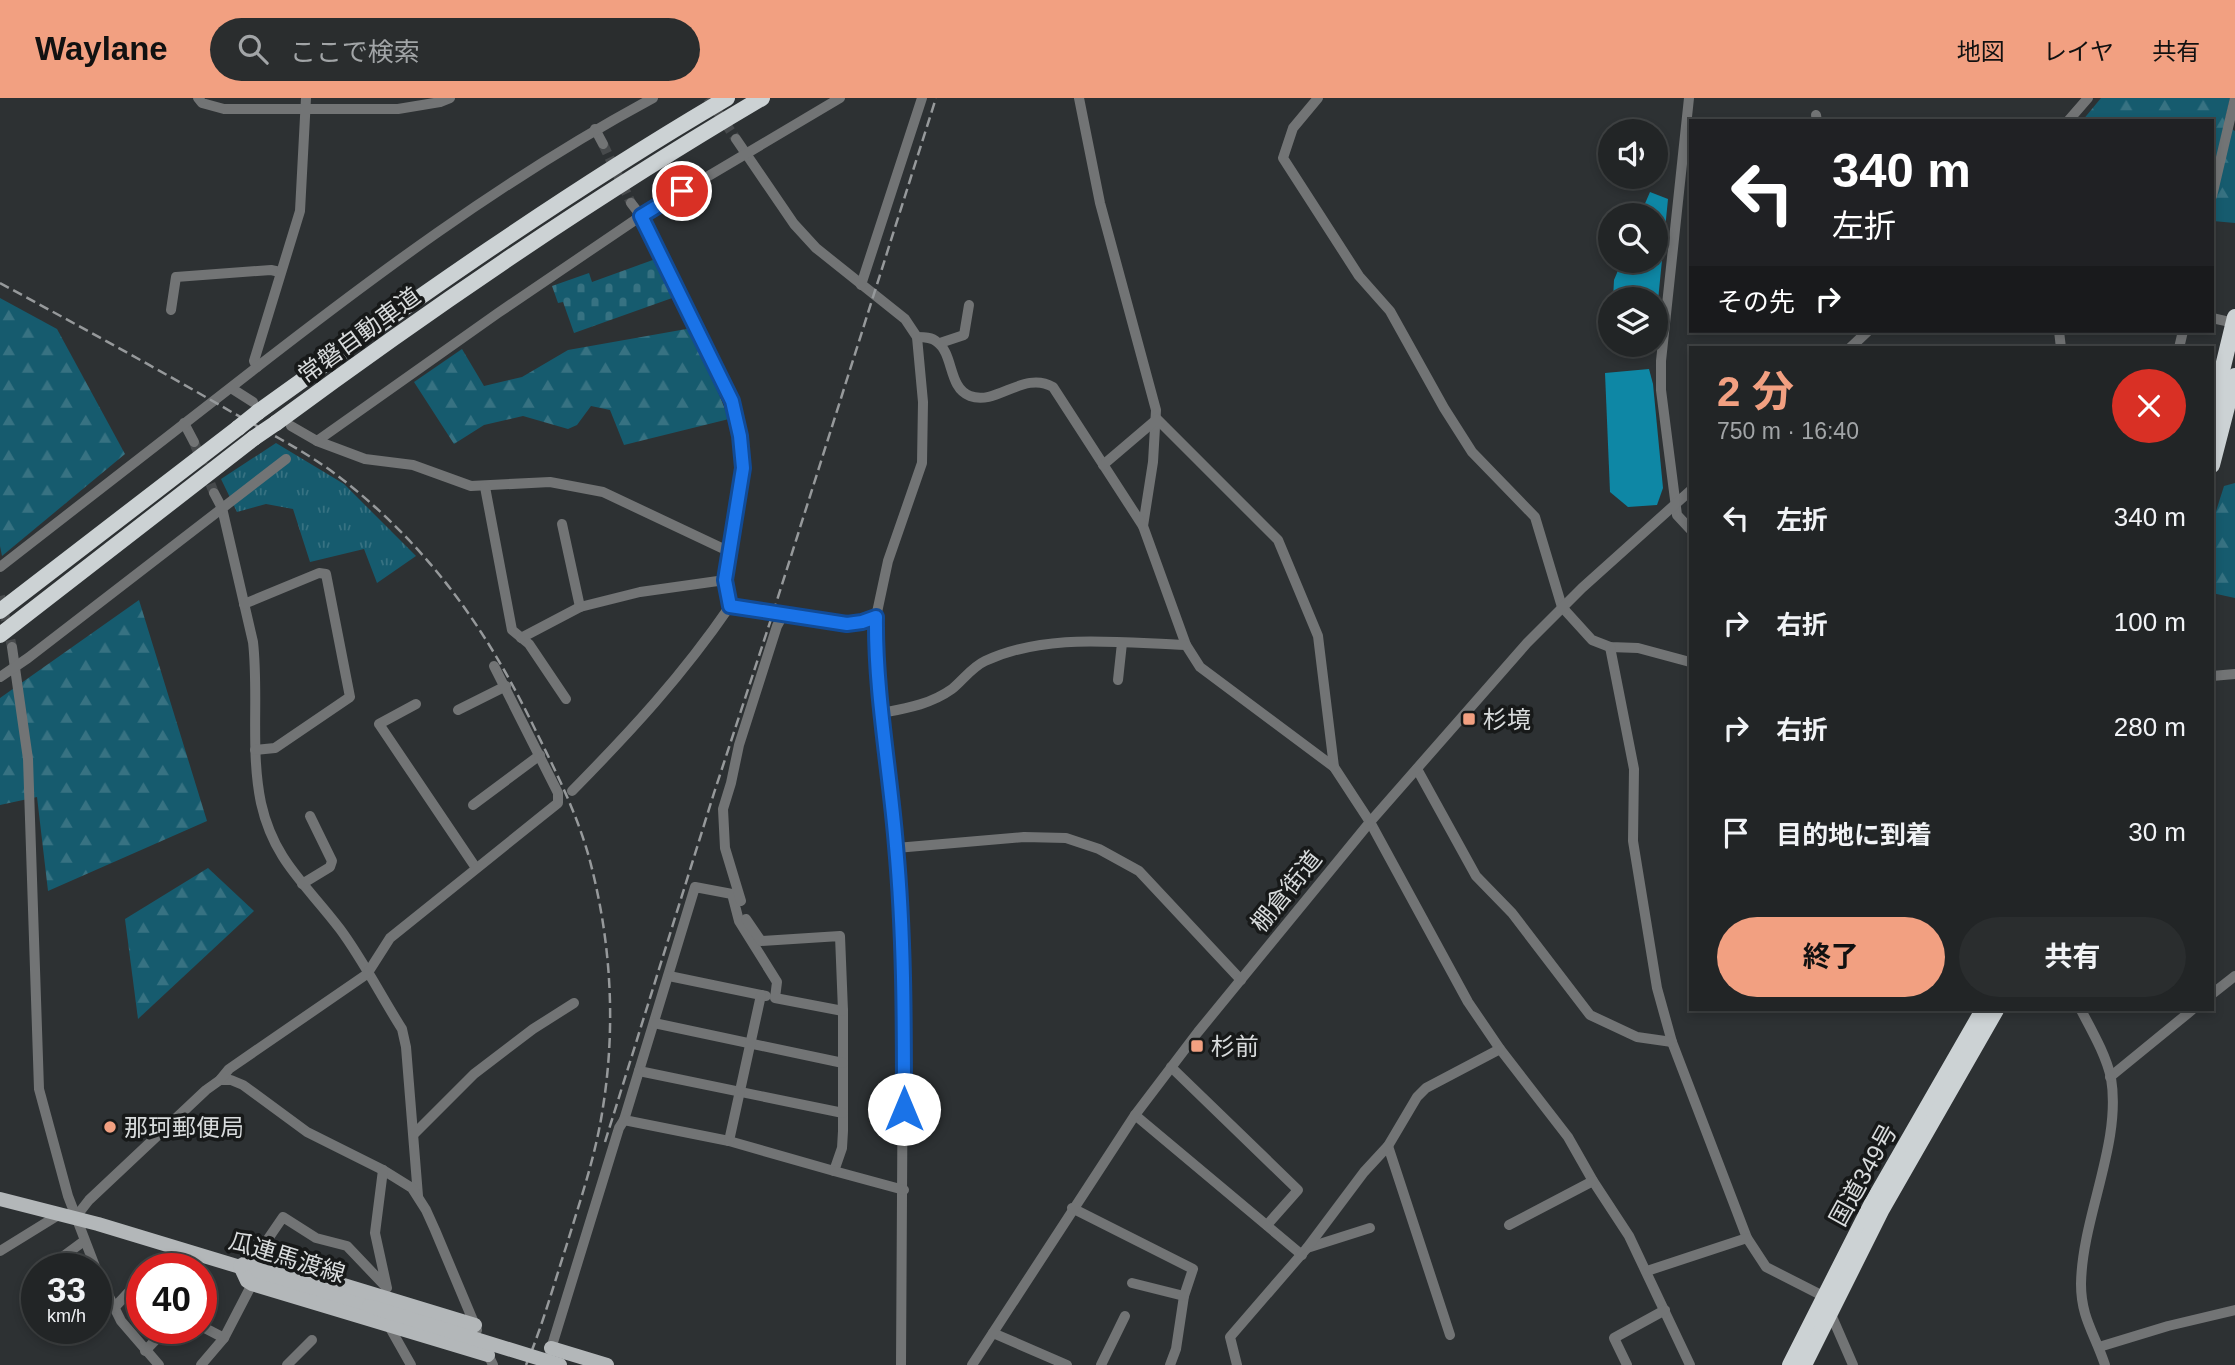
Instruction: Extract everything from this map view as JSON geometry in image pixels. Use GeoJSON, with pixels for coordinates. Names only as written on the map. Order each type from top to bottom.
{"type":"FeatureCollection","features":[{"type":"Feature","properties":{"kind":"highway","name":"常磐自動車道"},"geometry":{"type":"LineString","coordinates":[[0,611],[237,428],[256,407],[536,218],[727,98]]}},
{"type":"Feature","properties":{"kind":"highway","name":"常磐自動車道"},"geometry":{"type":"LineString","coordinates":[[0,635],[254,438],[284,425],[424,315],[616,187],[762,98]]}},
{"type":"Feature","properties":{"kind":"highway"},"geometry":{"type":"LineString","coordinates":[[2214,454],[2234,321]]}},
{"type":"Feature","properties":{"kind":"highway"},"geometry":{"type":"LineString","coordinates":[[2221,417],[2235,376]]}},
{"type":"Feature","properties":{"kind":"highway","name":"国道349号"},"geometry":{"type":"LineString","coordinates":[[1790,1365],[1871,1205],[1982,1011]]}},
{"type":"Feature","properties":{"kind":"highway","name":"国道349号"},"geometry":{"type":"LineString","coordinates":[[1804,1365],[1882,1209],[1995,1011]]}},
{"type":"Feature","properties":{"kind":"main road","name":"瓜連馬渡線"},"geometry":{"type":"LineString","coordinates":[[0,1199],[240,1266],[560,1365]]}},
{"type":"Feature","properties":{"kind":"main road"},"geometry":{"type":"LineString","coordinates":[[475,1325],[390,1294],[256,1258],[240,1266],[247,1281],[252,1284],[490,1360]]}},
{"type":"Feature","properties":{"kind":"main road"},"geometry":{"type":"LineString","coordinates":[[551,1348],[607,1365]]}},
{"type":"Feature","properties":{"kind":"street"},"geometry":{"type":"LineString","coordinates":[[198,98],[202,103],[224,109],[306,103],[398,109],[450,98]]}},
{"type":"Feature","properties":{"kind":"street"},"geometry":{"type":"LineString","coordinates":[[0,567],[343,300],[452,223],[594,130],[653,98]]}},
{"type":"Feature","properties":{"kind":"street"},"geometry":{"type":"LineString","coordinates":[[317,442],[498,313],[641,216],[840,98]]}},
{"type":"Feature","properties":{"kind":"street"},"geometry":{"type":"LineString","coordinates":[[861,285],[922,98]]}},
{"type":"Feature","properties":{"kind":"street"},"geometry":{"type":"LineString","coordinates":[[1079,98],[1100,203],[1157,419],[1143,526]]}},
{"type":"Feature","properties":{"kind":"street"},"geometry":{"type":"LineString","coordinates":[[1318,98],[1293,128],[1283,158],[1359,275],[1390,311],[1472,453],[1535,517],[1562,607],[1592,640],[1610,648],[1638,648],[1689,662]]}},
{"type":"Feature","properties":{"kind":"street"},"geometry":{"type":"LineString","coordinates":[[1689,98],[1685,177],[1661,360],[1661,390],[1677,515],[1689,528]]}},
{"type":"Feature","properties":{"kind":"street"},"geometry":{"type":"LineString","coordinates":[[2070,119],[2088,98]]}},
{"type":"Feature","properties":{"kind":"street"},"geometry":{"type":"LineString","coordinates":[[2214,187],[2235,98]]}},
{"type":"Feature","properties":{"kind":"street"},"geometry":{"type":"LineString","coordinates":[[257,367],[254,361],[300,211],[306,103]]}},
{"type":"Feature","properties":{"kind":"street"},"geometry":{"type":"LineString","coordinates":[[594,130],[603,144]]}},
{"type":"Feature","properties":{"kind":"street"},"geometry":{"type":"LineString","coordinates":[[736,139],[794,224],[816,248],[905,319],[917,337],[923,402],[922,463],[916,488],[888,561],[876,617],[876,664],[896,848],[904,1027],[901,1365]]}},
{"type":"Feature","properties":{"kind":"street"},"geometry":{"type":"LineString","coordinates":[[572,791],[642,720],[699,652],[730,606],[725,580],[743,468],[740,436],[732,401],[641,216],[631,203]]}},
{"type":"Feature","properties":{"kind":"street"},"geometry":{"type":"LineString","coordinates":[[171,310],[176,277],[271,270],[280,272]]}},
{"type":"Feature","properties":{"kind":"street"},"geometry":{"type":"LineString","coordinates":[[940,343],[964,335],[969,305]]}},
{"type":"Feature","properties":{"kind":"street"},"geometry":{"type":"LineString","coordinates":[[2214,318],[2234,321]]}},
{"type":"Feature","properties":{"kind":"street"},"geometry":{"type":"LineString","coordinates":[[1852,346],[1866,333]]}},
{"type":"Feature","properties":{"kind":"street"},"geometry":{"type":"LineString","coordinates":[[917,337],[930,338],[940,343],[958,387],[973,397],[984,397],[1032,382],[1044,382],[1053,387],[1143,526],[1186,645],[1200,667],[1334,767],[1370,822],[1468,1002],[1500,1049],[1568,1137],[1592,1181],[1629,1236],[1690,1365]]}},
{"type":"Feature","properties":{"kind":"street"},"geometry":{"type":"LineString","coordinates":[[230,388],[256,407]]}},
{"type":"Feature","properties":{"kind":"street"},"geometry":{"type":"LineString","coordinates":[[1103,465],[1157,419]]}},
{"type":"Feature","properties":{"kind":"street"},"geometry":{"type":"LineString","coordinates":[[1157,419],[1278,541],[1318,636],[1334,767]]}},
{"type":"Feature","properties":{"kind":"street"},"geometry":{"type":"LineString","coordinates":[[184,423],[194,442]]}},
{"type":"Feature","properties":{"kind":"street"},"geometry":{"type":"LineString","coordinates":[[284,425],[317,442],[365,459],[414,465],[471,486],[550,482],[603,492],[728,551]]}},
{"type":"Feature","properties":{"kind":"street"},"geometry":{"type":"LineString","coordinates":[[0,677],[29,658],[286,459]]}},
{"type":"Feature","properties":{"kind":"street"},"geometry":{"type":"LineString","coordinates":[[485,487],[512,630],[529,644],[566,699]]}},
{"type":"Feature","properties":{"kind":"street","name":"棚倉街道"},"geometry":{"type":"LineString","coordinates":[[972,1365],[1135,1115],[1370,822],[1527,643],[1562,607],[1689,492]]}},
{"type":"Feature","properties":{"kind":"street"},"geometry":{"type":"LineString","coordinates":[[214,493],[222,508],[255,661],[255,751],[261,802],[272,837],[289,868],[340,929],[402,1029],[406,1047],[418,1196]]}},
{"type":"Feature","properties":{"kind":"street"},"geometry":{"type":"LineString","coordinates":[[562,524],[580,607]]}},
{"type":"Feature","properties":{"kind":"street"},"geometry":{"type":"LineString","coordinates":[[244,604],[319,573],[326,574],[350,696],[275,748],[255,751]]}},
{"type":"Feature","properties":{"kind":"street"},"geometry":{"type":"LineString","coordinates":[[521,638],[580,607],[640,592],[725,580]]}},
{"type":"Feature","properties":{"kind":"street"},"geometry":{"type":"LineString","coordinates":[[730,606],[847,624],[876,617]]}},
{"type":"Feature","properties":{"kind":"street"},"geometry":{"type":"LineString","coordinates":[[783,615],[777,626],[739,744],[723,809],[725,848],[746,920],[761,942],[841,936],[842,1148],[834,1171]]}},
{"type":"Feature","properties":{"kind":"street"},"geometry":{"type":"LineString","coordinates":[[882,713],[927,704],[953,688],[981,662],[1002,654],[1061,641],[1186,645]]}},
{"type":"Feature","properties":{"kind":"street"},"geometry":{"type":"LineString","coordinates":[[1118,680],[1122,643]]}},
{"type":"Feature","properties":{"kind":"street"},"geometry":{"type":"LineString","coordinates":[[12,647],[28,759],[39,1089],[75,1218],[89,1253]]}},
{"type":"Feature","properties":{"kind":"street"},"geometry":{"type":"LineString","coordinates":[[1610,648],[1634,769],[1633,841],[1645,919],[1657,988],[1672,1042],[1747,1238],[1766,1267],[1823,1296],[1853,1365]]}},
{"type":"Feature","properties":{"kind":"street"},"geometry":{"type":"LineString","coordinates":[[75,1218],[89,1200],[229,1069],[367,974],[390,938],[558,803],[558,793],[494,666]]}},
{"type":"Feature","properties":{"kind":"street"},"geometry":{"type":"LineString","coordinates":[[2214,676],[2235,674]]}},
{"type":"Feature","properties":{"kind":"street"},"geometry":{"type":"LineString","coordinates":[[458,710],[506,686]]}},
{"type":"Feature","properties":{"kind":"street"},"geometry":{"type":"LineString","coordinates":[[416,704],[379,724],[476,868]]}},
{"type":"Feature","properties":{"kind":"street"},"geometry":{"type":"LineString","coordinates":[[473,805],[540,755]]}},
{"type":"Feature","properties":{"kind":"street"},"geometry":{"type":"LineString","coordinates":[[1417,769],[1476,876],[1512,913],[1590,1015],[1637,1037],[1672,1042]]}},
{"type":"Feature","properties":{"kind":"street"},"geometry":{"type":"LineString","coordinates":[[302,884],[330,867],[332,861],[310,816]]}},
{"type":"Feature","properties":{"kind":"street"},"geometry":{"type":"LineString","coordinates":[[896,848],[1024,837],[1066,838],[1099,849],[1139,871],[1241,980]]}},
{"type":"Feature","properties":{"kind":"street"},"geometry":{"type":"LineString","coordinates":[[546,1365],[695,887],[732,894],[739,921],[777,982],[775,998]]}},
{"type":"Feature","properties":{"kind":"street"},"geometry":{"type":"LineString","coordinates":[[669,976],[843,1011]]}},
{"type":"Feature","properties":{"kind":"street"},"geometry":{"type":"LineString","coordinates":[[2214,992],[2235,976]]}},
{"type":"Feature","properties":{"kind":"street"},"geometry":{"type":"LineString","coordinates":[[729,1141],[761,995]]}},
{"type":"Feature","properties":{"kind":"street"},"geometry":{"type":"LineString","coordinates":[[414,1134],[474,1074],[533,1029],[574,1003]]}},
{"type":"Feature","properties":{"kind":"street"},"geometry":{"type":"LineString","coordinates":[[2081,1011],[2110,1077],[2112,1108],[2107,1149],[2089,1219],[2081,1285],[2083,1315],[2105,1365]]}},
{"type":"Feature","properties":{"kind":"street"},"geometry":{"type":"LineString","coordinates":[[2110,1077],[2191,1011]]}},
{"type":"Feature","properties":{"kind":"street"},"geometry":{"type":"LineString","coordinates":[[654,1023],[843,1063]]}},
{"type":"Feature","properties":{"kind":"street"},"geometry":{"type":"LineString","coordinates":[[1237,1365],[1230,1337],[1305,1252],[1364,1172],[1388,1146],[1417,1097],[1426,1088],[1500,1049]]}},
{"type":"Feature","properties":{"kind":"street"},"geometry":{"type":"LineString","coordinates":[[1171,1068],[1298,1190],[1267,1225]]}},
{"type":"Feature","properties":{"kind":"street"},"geometry":{"type":"LineString","coordinates":[[639,1070],[843,1114]]}},
{"type":"Feature","properties":{"kind":"street"},"geometry":{"type":"LineString","coordinates":[[220,1080],[231,1080],[243,1085],[307,1132],[404,1181],[418,1196],[435,1230],[490,1360]]}},
{"type":"Feature","properties":{"kind":"street"},"geometry":{"type":"LineString","coordinates":[[1135,1115],[1267,1225],[1305,1252]]}},
{"type":"Feature","properties":{"kind":"street"},"geometry":{"type":"LineString","coordinates":[[624,1120],[729,1141],[904,1190]]}},
{"type":"Feature","properties":{"kind":"street"},"geometry":{"type":"LineString","coordinates":[[1388,1146],[1450,1335]]}},
{"type":"Feature","properties":{"kind":"street"},"geometry":{"type":"LineString","coordinates":[[383,1170],[375,1233],[390,1294]]}},
{"type":"Feature","properties":{"kind":"street"},"geometry":{"type":"LineString","coordinates":[[1509,1225],[1592,1181]]}},
{"type":"Feature","properties":{"kind":"street"},"geometry":{"type":"LineString","coordinates":[[1072,1208],[1193,1269],[1184,1296],[1176,1349],[1170,1365]]}},
{"type":"Feature","properties":{"kind":"street"},"geometry":{"type":"LineString","coordinates":[[0,1251],[60,1214]]}},
{"type":"Feature","properties":{"kind":"street"},"geometry":{"type":"LineString","coordinates":[[256,1258],[283,1217],[316,1238],[347,1246],[390,1294]]}},
{"type":"Feature","properties":{"kind":"street"},"geometry":{"type":"LineString","coordinates":[[1305,1252],[1370,1228]]}},
{"type":"Feature","properties":{"kind":"street"},"geometry":{"type":"LineString","coordinates":[[1647,1271],[1747,1238]]}},
{"type":"Feature","properties":{"kind":"street"},"geometry":{"type":"LineString","coordinates":[[68,1253],[84,1241]]}},
{"type":"Feature","properties":{"kind":"street"},"geometry":{"type":"LineString","coordinates":[[1132,1283],[1184,1296]]}},
{"type":"Feature","properties":{"kind":"street"},"geometry":{"type":"LineString","coordinates":[[201,1365],[224,1338],[252,1284]]}},
{"type":"Feature","properties":{"kind":"street"},"geometry":{"type":"LineString","coordinates":[[126,1295],[114,1308],[121,1321],[159,1365]]}},
{"type":"Feature","properties":{"kind":"street"},"geometry":{"type":"LineString","coordinates":[[2099,1347],[2168,1326],[2235,1310]]}},
{"type":"Feature","properties":{"kind":"street"},"geometry":{"type":"LineString","coordinates":[[1627,1365],[1614,1338],[1665,1311]]}},
{"type":"Feature","properties":{"kind":"street"},"geometry":{"type":"LineString","coordinates":[[1101,1365],[1125,1316]]}},
{"type":"Feature","properties":{"kind":"street"},"geometry":{"type":"LineString","coordinates":[[389,1326],[411,1365]]}},
{"type":"Feature","properties":{"kind":"street"},"geometry":{"type":"LineString","coordinates":[[993,1333],[1067,1365]]}},
{"type":"Feature","properties":{"kind":"street"},"geometry":{"type":"LineString","coordinates":[[217,1334],[224,1338]]}},
{"type":"Feature","properties":{"kind":"street"},"geometry":{"type":"LineString","coordinates":[[287,1365],[312,1340]]}},
{"type":"Feature","properties":{"kind":"street"},"geometry":{"type":"LineString","coordinates":[[145,1351],[152,1344]]}},
{"type":"Feature","properties":{"kind":"green space"},"geometry":{"type":"Polygon","coordinates":[[[2101,98],[2230,98],[2224,125],[2235,131],[2235,223],[2214,221],[2218,184],[2214,183],[2214,119],[2084,119],[2101,98]]]}},
{"type":"Feature","properties":{"kind":"green space"},"geometry":{"type":"Polygon","coordinates":[[[661,257],[675,297],[574,333],[563,302],[558,303],[552,286],[589,273],[592,282],[661,257]]]}},
{"type":"Feature","properties":{"kind":"green space"},"geometry":{"type":"Polygon","coordinates":[[[0,298],[57,329],[125,454],[2,556],[0,546],[0,298]]]}},
{"type":"Feature","properties":{"kind":"green space"},"geometry":{"type":"Polygon","coordinates":[[[692,328],[729,419],[624,445],[610,410],[591,406],[577,425],[568,429],[523,416],[484,425],[454,444],[414,382],[462,349],[484,386],[522,377],[568,350],[692,328]]]}},
{"type":"Feature","properties":{"kind":"green space"},"geometry":{"type":"Polygon","coordinates":[[[276,443],[344,484],[416,556],[377,583],[364,549],[310,562],[293,509],[266,504],[237,512],[221,479],[276,443]]]}},
{"type":"Feature","properties":{"kind":"green space"},"geometry":{"type":"Polygon","coordinates":[[[2235,483],[2235,598],[2214,593],[2214,518],[2224,486],[2235,483]]]}},
{"type":"Feature","properties":{"kind":"green space"},"geometry":{"type":"Polygon","coordinates":[[[139,600],[207,821],[48,891],[37,797],[0,805],[0,698],[139,600]]]}},
{"type":"Feature","properties":{"kind":"green space"},"geometry":{"type":"Polygon","coordinates":[[[208,868],[254,911],[138,1019],[125,919],[208,868]]]}},
{"type":"Feature","properties":{"kind":"shaded area"},"geometry":{"type":"Polygon","coordinates":[[[1650,192],[1668,199],[1668,203],[1645,203],[1650,192]]]}},
{"type":"Feature","properties":{"kind":"shaded area"},"geometry":{"type":"Polygon","coordinates":[[[1617,273],[1661,273],[1659,287],[1614,287],[1617,273]]]}},
{"type":"Feature","properties":{"kind":"shaded area"},"geometry":{"type":"Polygon","coordinates":[[[1649,369],[1653,384],[1663,488],[1657,505],[1628,507],[1610,492],[1605,373],[1649,369]]]}},
{"type":"Feature","properties":{"kind":"tunnel"},"geometry":{"type":"LineString","coordinates":[[708,98],[736,139]]}},
{"type":"Feature","properties":{"kind":"tunnel"},"geometry":{"type":"LineString","coordinates":[[603,144],[631,203]]}},
{"type":"Feature","properties":{"kind":"tunnel"},"geometry":{"type":"LineString","coordinates":[[194,442],[214,493]]}},
{"type":"Feature","properties":{"kind":"tunnel"},"geometry":{"type":"LineString","coordinates":[[0,596],[12,647]]}},
{"type":"Feature","properties":{"kind":"railway"},"geometry":{"type":"LineString","coordinates":[[605,1142],[936,98]]}},
{"type":"Feature","properties":{"kind":"railway"},"geometry":{"type":"LineString","coordinates":[[0,283],[293,446],[334,473],[377,508],[429,563],[474,622],[513,686],[548,755],[578,825],[597,891],[607,952],[609,1045],[603,1107],[592,1160],[547,1307],[526,1365]]}},
{"type":"Feature","properties":{"kind":"place","name":"杉境"},"geometry":{"type":"Point","coordinates":[1469,719]}},
{"type":"Feature","properties":{"kind":"place","name":"杉前"},"geometry":{"type":"Point","coordinates":[1197,1046]}},
{"type":"Feature","properties":{"kind":"place","name":"那珂郵便局"},"geometry":{"type":"Point","coordinates":[110,1127]}},
{"type":"Feature","properties":{"kind":"route"},"geometry":{"type":"LineString","coordinates":[[682,191],[641,216],[732,401],[740,436],[743,468],[725,580],[730,606],[847,624],[876,617],[876,664],[896,848],[900,918],[904,1109]]}}]}
